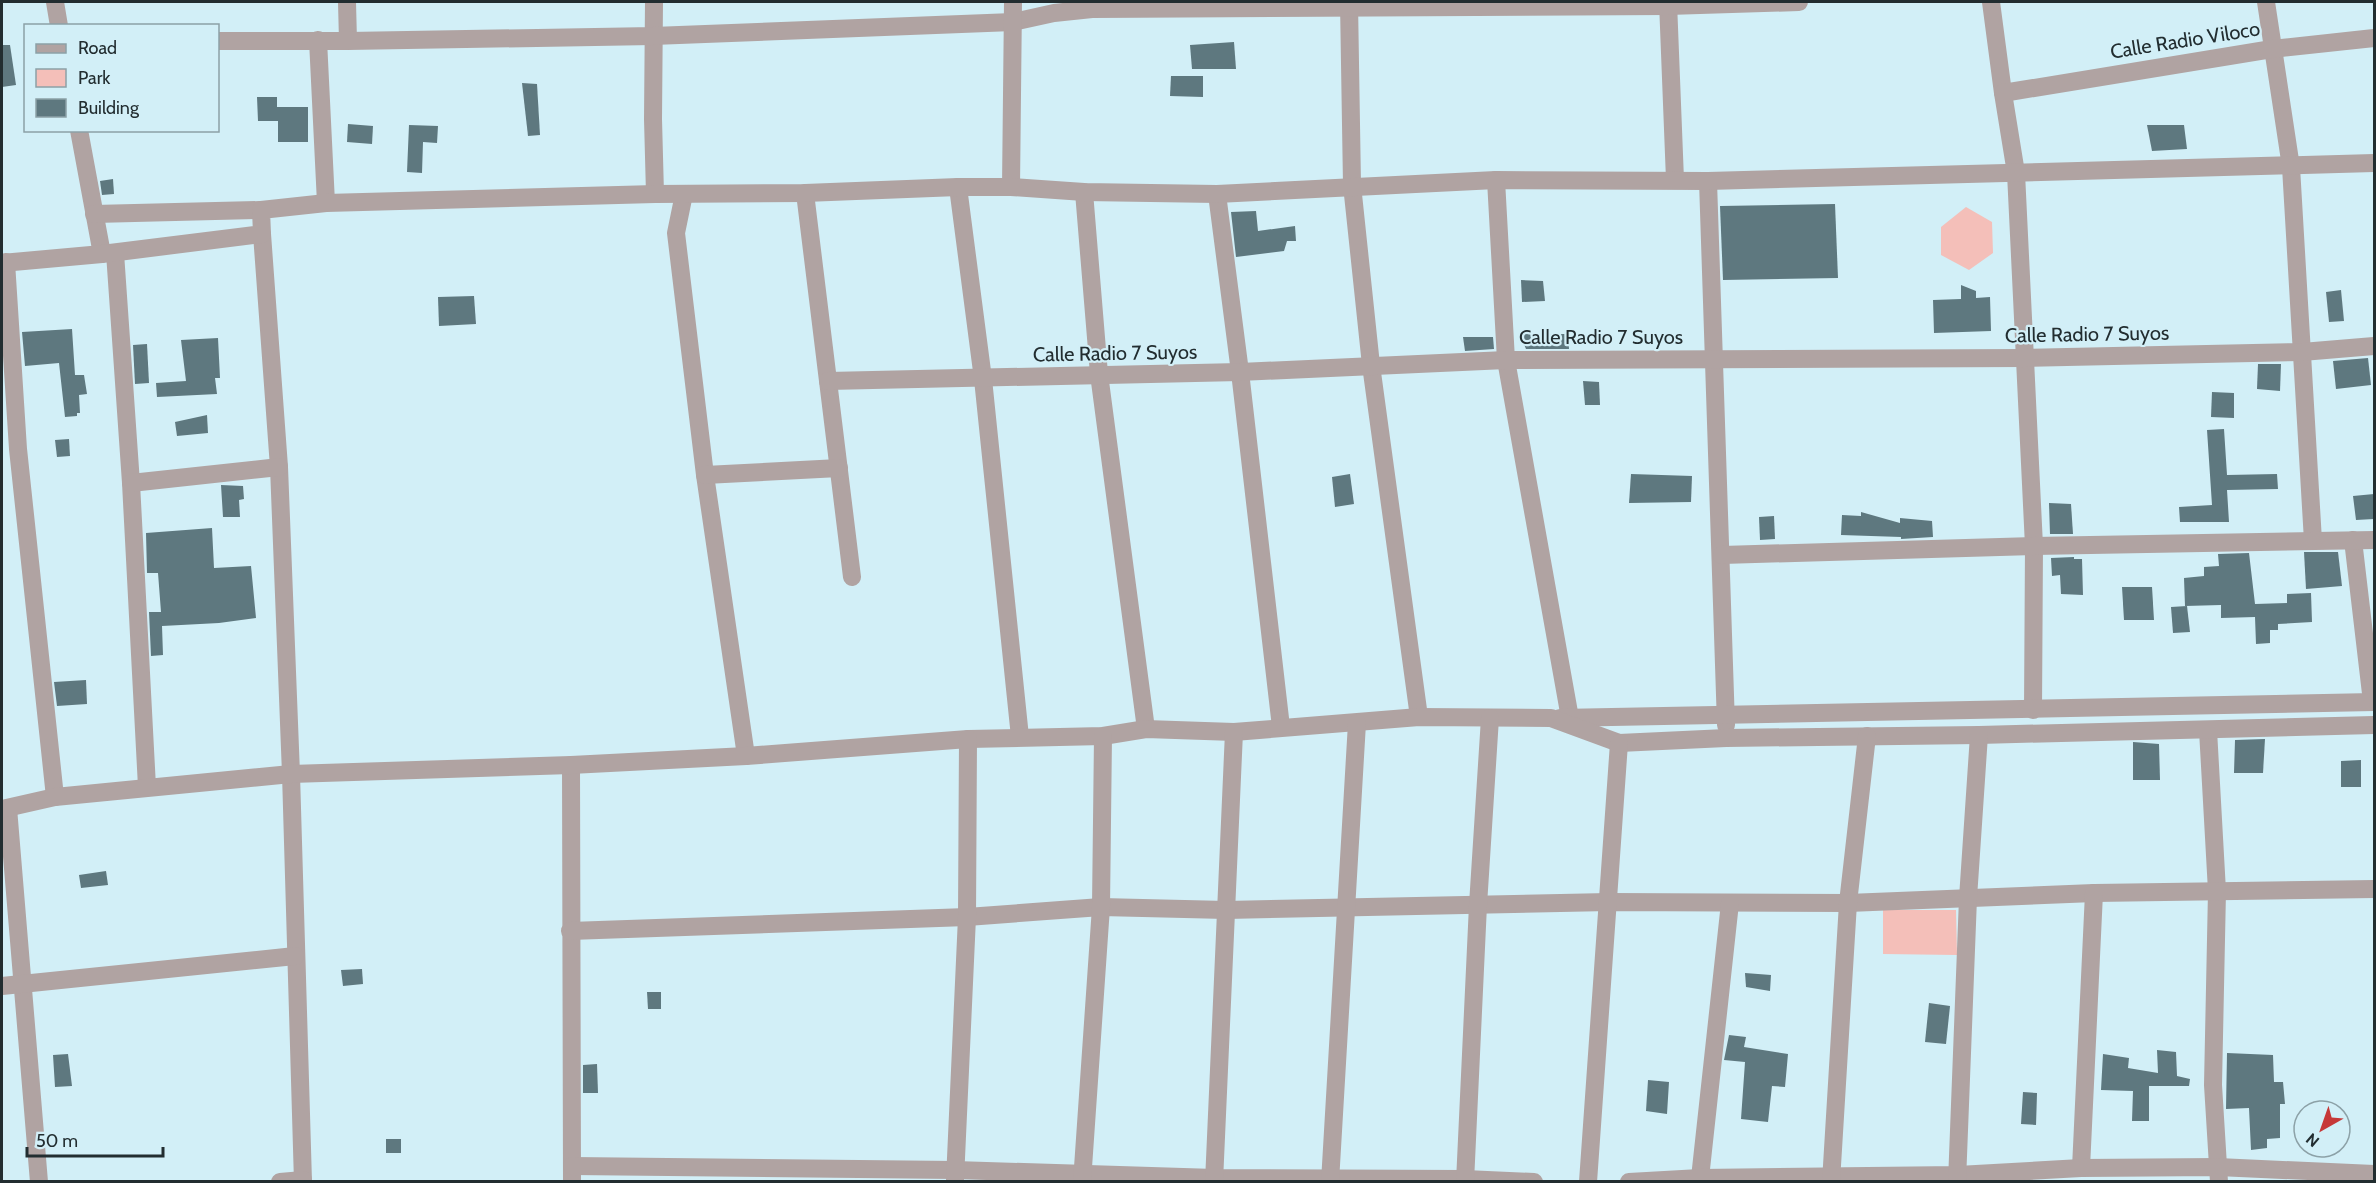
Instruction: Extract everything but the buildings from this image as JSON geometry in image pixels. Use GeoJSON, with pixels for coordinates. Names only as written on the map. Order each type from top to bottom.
{"type":"FeatureCollection","features":[{"type":"Feature","properties":{"kind":"street"},"geometry":{"type":"LineString","coordinates":[[54,2],[59,24]]}},
{"type":"Feature","properties":{"kind":"street"},"geometry":{"type":"LineString","coordinates":[[347,2],[348,41]]}},
{"type":"Feature","properties":{"kind":"street"},"geometry":{"type":"LineString","coordinates":[[654,2],[655,194]]}},
{"type":"Feature","properties":{"kind":"street"},"geometry":{"type":"LineString","coordinates":[[1011,187],[1013,2]]}},
{"type":"Feature","properties":{"kind":"street"},"geometry":{"type":"LineString","coordinates":[[219,41],[653,36],[1013,22],[1092,5],[1799,2]]}},
{"type":"Feature","properties":{"kind":"street"},"geometry":{"type":"LineString","coordinates":[[1991,2],[2016,173],[2034,546],[2033,710]]}},
{"type":"Feature","properties":{"kind":"street"},"geometry":{"type":"LineString","coordinates":[[2266,2],[2291,166],[2313,541]]}},
{"type":"Feature","properties":{"kind":"street"},"geometry":{"type":"LineString","coordinates":[[1349,4],[1352,186],[1371,365],[1419,717]]}},
{"type":"Feature","properties":{"kind":"street"},"geometry":{"type":"LineString","coordinates":[[1668,4],[1675,180]]}},
{"type":"Feature","properties":{"kind":"street","name":"Calle Radio Viloco"},"geometry":{"type":"LineString","coordinates":[[2003,93],[2272,49],[2374,38]]}},
{"type":"Feature","properties":{"kind":"street"},"geometry":{"type":"LineString","coordinates":[[318,40],[326,203]]}},
{"type":"Feature","properties":{"kind":"street"},"geometry":{"type":"LineString","coordinates":[[79,132],[94,214],[108,254],[131,483],[147,787]]}},
{"type":"Feature","properties":{"kind":"street"},"geometry":{"type":"LineString","coordinates":[[94,214],[261,210],[326,203],[655,194],[805,193],[958,187],[1217,194],[1496,180],[1708,181],[2374,164]]}},
{"type":"Feature","properties":{"kind":"street"},"geometry":{"type":"LineString","coordinates":[[1496,180],[1506,360],[1570,717]]}},
{"type":"Feature","properties":{"kind":"street"},"geometry":{"type":"LineString","coordinates":[[1708,181],[1722,555],[1726,738]]}},
{"type":"Feature","properties":{"kind":"street"},"geometry":{"type":"LineString","coordinates":[[958,187],[983,379],[1020,737]]}},
{"type":"Feature","properties":{"kind":"street"},"geometry":{"type":"LineString","coordinates":[[1084,192],[1099,374],[1146,729]]}},
{"type":"Feature","properties":{"kind":"street"},"geometry":{"type":"LineString","coordinates":[[805,193],[852,577]]}},
{"type":"Feature","properties":{"kind":"street"},"geometry":{"type":"LineString","coordinates":[[684,194],[676,233],[705,475],[746,756]]}},
{"type":"Feature","properties":{"kind":"street"},"geometry":{"type":"LineString","coordinates":[[1217,194],[1281,727]]}},
{"type":"Feature","properties":{"kind":"street"},"geometry":{"type":"LineString","coordinates":[[261,210],[279,467],[303,1181],[280,1182]]}},
{"type":"Feature","properties":{"kind":"street"},"geometry":{"type":"LineString","coordinates":[[55,797],[10,450],[4,262],[108,254],[262,234]]}},
{"type":"Feature","properties":{"kind":"street","name":"Calle Radio 7 Suyos"},"geometry":{"type":"LineString","coordinates":[[828,381],[1240,372],[1506,360],[2025,358],[2302,352],[2374,346]]}},
{"type":"Feature","properties":{"kind":"street"},"geometry":{"type":"LineString","coordinates":[[131,483],[279,467]]}},
{"type":"Feature","properties":{"kind":"street"},"geometry":{"type":"LineString","coordinates":[[705,475],[839,468]]}},
{"type":"Feature","properties":{"kind":"street"},"geometry":{"type":"LineString","coordinates":[[39,1182],[5,808],[55,797],[291,774],[571,765],[746,756],[968,739],[1103,736],[1146,729],[1234,732],[1419,717],[1551,718],[2373,702],[2353,540]]}},
{"type":"Feature","properties":{"kind":"street"},"geometry":{"type":"LineString","coordinates":[[1722,555],[2034,546],[2374,540]]}},
{"type":"Feature","properties":{"kind":"street"},"geometry":{"type":"LineString","coordinates":[[2065,709],[2065,732]]}},
{"type":"Feature","properties":{"kind":"street"},"geometry":{"type":"LineString","coordinates":[[1465,1180],[1478,905],[1490,718]]}},
{"type":"Feature","properties":{"kind":"street"},"geometry":{"type":"LineString","coordinates":[[1551,718],[1619,743],[1726,738],[1979,735],[2374,725]]}},
{"type":"Feature","properties":{"kind":"street"},"geometry":{"type":"LineString","coordinates":[[1330,1180],[1357,723]]}},
{"type":"Feature","properties":{"kind":"street"},"geometry":{"type":"LineString","coordinates":[[2208,730],[2217,891],[2213,1085],[2219,1174]]}},
{"type":"Feature","properties":{"kind":"street"},"geometry":{"type":"LineString","coordinates":[[1215,1180],[1234,732]]}},
{"type":"Feature","properties":{"kind":"street"},"geometry":{"type":"LineString","coordinates":[[1958,1178],[1968,897],[1979,735]]}},
{"type":"Feature","properties":{"kind":"street"},"geometry":{"type":"LineString","coordinates":[[1082,1177],[1101,906],[1103,736]]}},
{"type":"Feature","properties":{"kind":"street"},"geometry":{"type":"LineString","coordinates":[[1831,1179],[1848,903],[1868,736]]}},
{"type":"Feature","properties":{"kind":"street"},"geometry":{"type":"LineString","coordinates":[[955,1176],[967,918],[968,739]]}},
{"type":"Feature","properties":{"kind":"street"},"geometry":{"type":"LineString","coordinates":[[1588,1182],[1619,743]]}},
{"type":"Feature","properties":{"kind":"street"},"geometry":{"type":"LineString","coordinates":[[571,765],[572,1174],[1534,1182]]}},
{"type":"Feature","properties":{"kind":"street"},"geometry":{"type":"LineString","coordinates":[[570,931],[967,918],[1101,906],[1226,910],[1609,902],[1848,903],[2094,893],[2374,889]]}},
{"type":"Feature","properties":{"kind":"street"},"geometry":{"type":"LineString","coordinates":[[2081,1168],[2094,893]]}},
{"type":"Feature","properties":{"kind":"street"},"geometry":{"type":"LineString","coordinates":[[1700,1178],[1730,903]]}},
{"type":"Feature","properties":{"kind":"street"},"geometry":{"type":"LineString","coordinates":[[2,986],[295,956]]}},
{"type":"Feature","properties":{"kind":"street"},"geometry":{"type":"LineString","coordinates":[[1629,1182],[1700,1178],[1958,1178],[2081,1168],[2219,1174],[2374,1174]]}},
{"type":"Feature","properties":{"kind":"green space"},"geometry":{"type":"Polygon","coordinates":[[[1966,207],[1992,222],[1993,253],[1969,270],[1941,255],[1941,227],[1966,207]]]}},
{"type":"Feature","properties":{"kind":"green space"},"geometry":{"type":"Polygon","coordinates":[[[1883,910],[1956,910],[1957,955],[1883,954],[1883,910]]]}}]}
